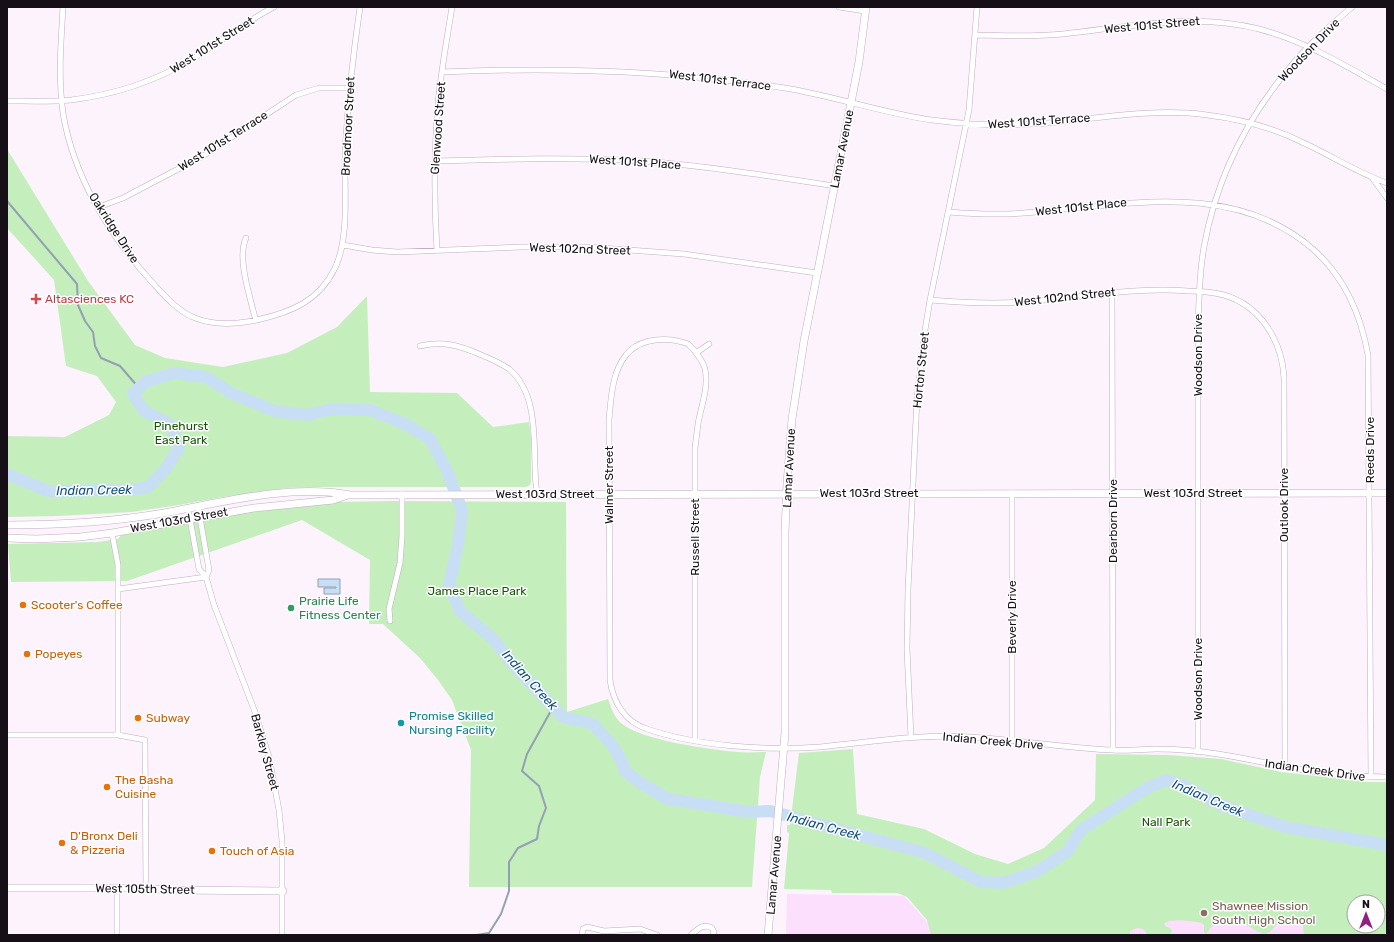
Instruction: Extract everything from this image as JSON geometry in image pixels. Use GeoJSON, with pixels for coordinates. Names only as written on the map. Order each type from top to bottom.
{"type":"FeatureCollection","features":[{"type":"Feature","properties":{"kind":"main road","name":"Lamar Avenue"},"geometry":{"type":"LineString","coordinates":[[768,935],[784,748],[786,494],[790,440],[796,388],[817,273],[859,62],[866,9]]}},
{"type":"Feature","properties":{"kind":"main road","name":"West 103rd Street"},"geometry":{"type":"LineString","coordinates":[[7,525],[44,525],[135,517],[263,495],[292,492],[332,491],[350,495],[1387,492]]}},
{"type":"Feature","properties":{"kind":"main road","name":"West 103rd Street"},"geometry":{"type":"LineString","coordinates":[[7,538],[57,539],[112,533],[190,518],[254,508],[332,500],[350,495]]}},
{"type":"Feature","properties":{"kind":"main road","name":"West 105th Street"},"geometry":{"type":"LineString","coordinates":[[7,888],[283,890]]}},
{"type":"Feature","properties":{"kind":"street","name":"Oakridge Drive"},"geometry":{"type":"LineString","coordinates":[[63,7],[60,75],[66,125],[72,149],[80,171],[98,207],[135,263],[173,305],[196,318],[216,324],[231,324],[256,320]]}},
{"type":"Feature","properties":{"kind":"street","name":"West 101st Street"},"geometry":{"type":"LineString","coordinates":[[7,101],[62,100],[92,97],[145,82],[190,61],[274,7]]}},
{"type":"Feature","properties":{"kind":"street","name":"Broadmoor Street"},"geometry":{"type":"LineString","coordinates":[[256,320],[288,312],[315,296],[330,278],[338,261],[344,236],[345,154],[349,88],[360,7]]}},
{"type":"Feature","properties":{"kind":"street","name":"Glenwood Street"},"geometry":{"type":"LineString","coordinates":[[437,251],[435,220],[435,161],[438,110],[452,7]]}},
{"type":"Feature","properties":{"kind":"street"},"geometry":{"type":"LineString","coordinates":[[839,7],[866,9]]}},
{"type":"Feature","properties":{"kind":"street","name":"Horton Street"},"geometry":{"type":"LineString","coordinates":[[911,737],[907,649],[908,590],[917,398],[930,300],[966,124],[976,36],[977,7]]}},
{"type":"Feature","properties":{"kind":"street","name":"Woodson Drive"},"geometry":{"type":"LineString","coordinates":[[1198,752],[1199,291],[1204,246],[1214,206],[1231,160],[1250,123],[1271,91],[1292,65],[1352,7]]}},
{"type":"Feature","properties":{"kind":"street","name":"West 101st Street"},"geometry":{"type":"LineString","coordinates":[[976,36],[1031,36],[1062,34],[1163,22],[1206,21],[1228,23],[1279,35],[1309,47],[1387,89]]}},
{"type":"Feature","properties":{"kind":"street","name":"West 101st Terrace"},"geometry":{"type":"LineString","coordinates":[[442,72],[544,69],[671,74],[811,93],[930,120],[966,124],[1007,125],[1045,123],[1154,112],[1180,112],[1207,115],[1250,123],[1269,129],[1303,142],[1373,178],[1387,183]]}},
{"type":"Feature","properties":{"kind":"street","name":"West 101st Terrace"},"geometry":{"type":"LineString","coordinates":[[98,207],[123,198],[203,156],[296,95],[319,88],[349,88]]}},
{"type":"Feature","properties":{"kind":"street","name":"West 101st Place"},"geometry":{"type":"LineString","coordinates":[[435,161],[561,158],[641,161],[722,169],[834,186]]}},
{"type":"Feature","properties":{"kind":"street"},"geometry":{"type":"LineString","coordinates":[[1373,178],[1387,198]]}},
{"type":"Feature","properties":{"kind":"street","name":"West 101st Place"},"geometry":{"type":"LineString","coordinates":[[948,212],[991,214],[1023,213],[1111,204],[1159,201],[1214,206]]}},
{"type":"Feature","properties":{"kind":"street","name":"Reeds Drive"},"geometry":{"type":"LineString","coordinates":[[1214,206],[1229,208],[1261,217],[1294,234],[1332,268],[1344,286],[1360,321],[1368,355],[1371,777]]}},
{"type":"Feature","properties":{"kind":"street"},"geometry":{"type":"LineString","coordinates":[[246,238],[243,245],[243,260],[256,320]]}},
{"type":"Feature","properties":{"kind":"street","name":"West 102nd Street"},"geometry":{"type":"LineString","coordinates":[[343,245],[372,250],[397,252],[536,247],[587,247],[647,251],[728,260],[817,273]]}},
{"type":"Feature","properties":{"kind":"street","name":"West 102nd Street"},"geometry":{"type":"LineString","coordinates":[[930,300],[987,304],[1010,303],[1112,292],[1146,290],[1199,291]]}},
{"type":"Feature","properties":{"kind":"street","name":"Outlook Drive"},"geometry":{"type":"LineString","coordinates":[[1199,291],[1224,295],[1244,304],[1264,322],[1276,341],[1283,364],[1285,767]]}},
{"type":"Feature","properties":{"kind":"street","name":"Dearborn Drive"},"geometry":{"type":"LineString","coordinates":[[1112,292],[1113,750]]}},
{"type":"Feature","properties":{"kind":"street","name":"Walmer Street"},"geometry":{"type":"LineString","coordinates":[[614,696],[610,680],[610,407],[618,368],[625,356],[637,346],[648,341],[658,339],[687,343],[696,353]]}},
{"type":"Feature","properties":{"kind":"street"},"geometry":{"type":"LineString","coordinates":[[420,346],[444,343],[471,351],[488,357],[508,368],[520,381],[529,400],[533,421],[535,480],[537,494]]}},
{"type":"Feature","properties":{"kind":"street"},"geometry":{"type":"LineString","coordinates":[[696,353],[709,344]]}},
{"type":"Feature","properties":{"kind":"street","name":"Russell Street"},"geometry":{"type":"LineString","coordinates":[[695,740],[696,448],[698,424],[706,385],[705,368],[696,353]]}},
{"type":"Feature","properties":{"kind":"street"},"geometry":{"type":"LineString","coordinates":[[390,621],[388,608],[400,563],[402,536],[402,494]]}},
{"type":"Feature","properties":{"kind":"street","name":"Beverly Drive"},"geometry":{"type":"LineString","coordinates":[[1012,494],[1012,741]]}},
{"type":"Feature","properties":{"kind":"street","name":"Barkley Street"},"geometry":{"type":"LineString","coordinates":[[198,506],[209,570],[206,577]]}},
{"type":"Feature","properties":{"kind":"street","name":"Barkley Street"},"geometry":{"type":"LineString","coordinates":[[188,508],[199,569],[206,577],[214,605],[255,712],[269,756],[279,810],[283,860],[282,935]]}},
{"type":"Feature","properties":{"kind":"street"},"geometry":{"type":"LineString","coordinates":[[112,533],[118,565],[118,735]]}},
{"type":"Feature","properties":{"kind":"street"},"geometry":{"type":"LineString","coordinates":[[118,589],[206,577]]}},
{"type":"Feature","properties":{"kind":"street","name":"Indian Creek Drive"},"geometry":{"type":"LineString","coordinates":[[614,696],[618,707],[625,715],[635,724],[645,729],[695,740],[737,746],[784,748],[818,747],[911,737],[946,736],[1113,750],[1158,749],[1198,752],[1218,754],[1285,767],[1387,778]]}},
{"type":"Feature","properties":{"kind":"street"},"geometry":{"type":"LineString","coordinates":[[7,735],[118,735],[145,740],[146,888]]}},
{"type":"Feature","properties":{"kind":"street"},"geometry":{"type":"LineString","coordinates":[[117,888],[117,935]]}},
{"type":"Feature","properties":{"kind":"street"},"geometry":{"type":"LineString","coordinates":[[691,935],[704,926],[712,928],[714,932],[713,935]]}},
{"type":"Feature","properties":{"kind":"street"},"geometry":{"type":"LineString","coordinates":[[582,935],[587,927],[608,933],[630,929],[657,935]]}},
{"type":"Feature","properties":{"kind":"shaded area"},"geometry":{"type":"Polygon","coordinates":[[[787,894],[904,896],[928,923],[948,935],[786,935],[787,894]]]}},
{"type":"Feature","properties":{"kind":"shaded area","name":"Shawnee Mission South High School"},"geometry":{"type":"Polygon","coordinates":[[[1298,902],[1309,935],[1046,935],[1298,902]]]}},
{"type":"Feature","properties":{"kind":"green space","name":"Pinehurst East Park"},"geometry":{"type":"Polygon","coordinates":[[[7,149],[88,281],[135,345],[165,358],[223,367],[287,353],[337,327],[367,296],[370,392],[457,393],[493,427],[529,422],[531,438],[530,485],[526,487],[287,488],[132,512],[7,517],[7,436],[65,437],[109,415],[116,402],[97,376],[66,366],[54,280],[7,228],[7,149]]]}},
{"type":"Feature","properties":{"kind":"green space","name":"James Place Park"},"geometry":{"type":"Polygon","coordinates":[[[336,502],[566,502],[567,712],[608,699],[616,718],[621,723],[630,729],[643,734],[676,743],[711,749],[741,752],[766,752],[760,777],[752,887],[469,887],[471,750],[452,700],[420,658],[383,624],[369,624],[370,560],[302,520],[127,581],[11,582],[8,544],[98,542],[118,539],[122,534],[206,520],[210,517],[336,502]]]}},
{"type":"Feature","properties":{"kind":"green space","name":"Nall Park"},"geometry":{"type":"Polygon","coordinates":[[[853,749],[857,814],[924,829],[975,854],[1008,864],[1044,848],[1095,800],[1096,754],[1169,755],[1221,759],[1281,772],[1368,782],[1387,782],[1387,935],[1304,935],[1303,927],[1299,922],[1281,920],[1267,934],[1257,932],[1244,924],[1236,922],[1220,922],[1212,926],[1206,934],[1202,923],[1178,920],[1164,923],[1165,926],[1170,928],[1172,931],[1170,935],[1148,935],[1143,929],[1137,928],[1130,931],[1130,935],[931,935],[927,920],[907,897],[897,893],[832,893],[831,890],[784,889],[789,833],[787,832],[787,825],[790,825],[799,753],[853,749]]]}},
{"type":"Feature","properties":{"kind":"water"},"geometry":{"type":"Polygon","coordinates":[[[318,579],[340,579],[340,594],[324,594],[324,588],[336,587],[318,587],[318,579]]]}},
{"type":"Feature","properties":{"kind":"waterway"},"geometry":{"type":"LineString","coordinates":[[7,201],[77,284],[78,305],[85,321],[93,332],[95,346],[101,358],[120,366],[139,388]]}},
{"type":"Feature","properties":{"kind":"waterway","name":"Indian Creek"},"geometry":{"type":"LineString","coordinates":[[7,474],[48,491],[131,490],[148,487],[165,470],[179,448],[170,424],[144,411],[133,394],[145,382],[174,373],[206,377],[231,393],[274,411],[307,415],[331,409],[370,410],[405,424],[430,439],[447,471],[462,510],[458,544],[449,585],[460,611],[493,639],[515,667],[563,717],[593,724],[613,746],[623,764],[625,771],[639,782],[668,799],[749,812],[770,811],[925,853],[981,882],[1003,883],[1036,872],[1067,852],[1081,830],[1147,788],[1166,780],[1183,785],[1218,804],[1285,827],[1387,845]]}},
{"type":"Feature","properties":{"kind":"waterway"},"geometry":{"type":"LineString","coordinates":[[476,935],[489,933],[501,914],[509,891],[509,862],[518,848],[537,839],[539,826],[546,808],[539,786],[522,771],[527,754],[553,707]]}},
{"type":"Feature","properties":{"kind":"place","name":"Altasciences KC"},"geometry":{"type":"Point","coordinates":[36,299]}},
{"type":"Feature","properties":{"kind":"place","name":"Scooter's Coffee"},"geometry":{"type":"Point","coordinates":[23,605]}},
{"type":"Feature","properties":{"kind":"place","name":"Prairie Life Fitness Center"},"geometry":{"type":"Point","coordinates":[291,608]}},
{"type":"Feature","properties":{"kind":"place","name":"Popeyes"},"geometry":{"type":"Point","coordinates":[27,654]}},
{"type":"Feature","properties":{"kind":"place","name":"Subway"},"geometry":{"type":"Point","coordinates":[138,718]}},
{"type":"Feature","properties":{"kind":"place","name":"Promise Skilled Nursing Facility"},"geometry":{"type":"Point","coordinates":[401,723]}},
{"type":"Feature","properties":{"kind":"place","name":"The Basha Cuisine"},"geometry":{"type":"Point","coordinates":[107,787]}},
{"type":"Feature","properties":{"kind":"place","name":"D'Bronx Deli & Pizzeria"},"geometry":{"type":"Point","coordinates":[62,843]}},
{"type":"Feature","properties":{"kind":"place","name":"Touch of Asia"},"geometry":{"type":"Point","coordinates":[212,851]}},
{"type":"Feature","properties":{"kind":"place","name":"Shawnee Mission South High School"},"geometry":{"type":"Point","coordinates":[1204,913]}}]}
